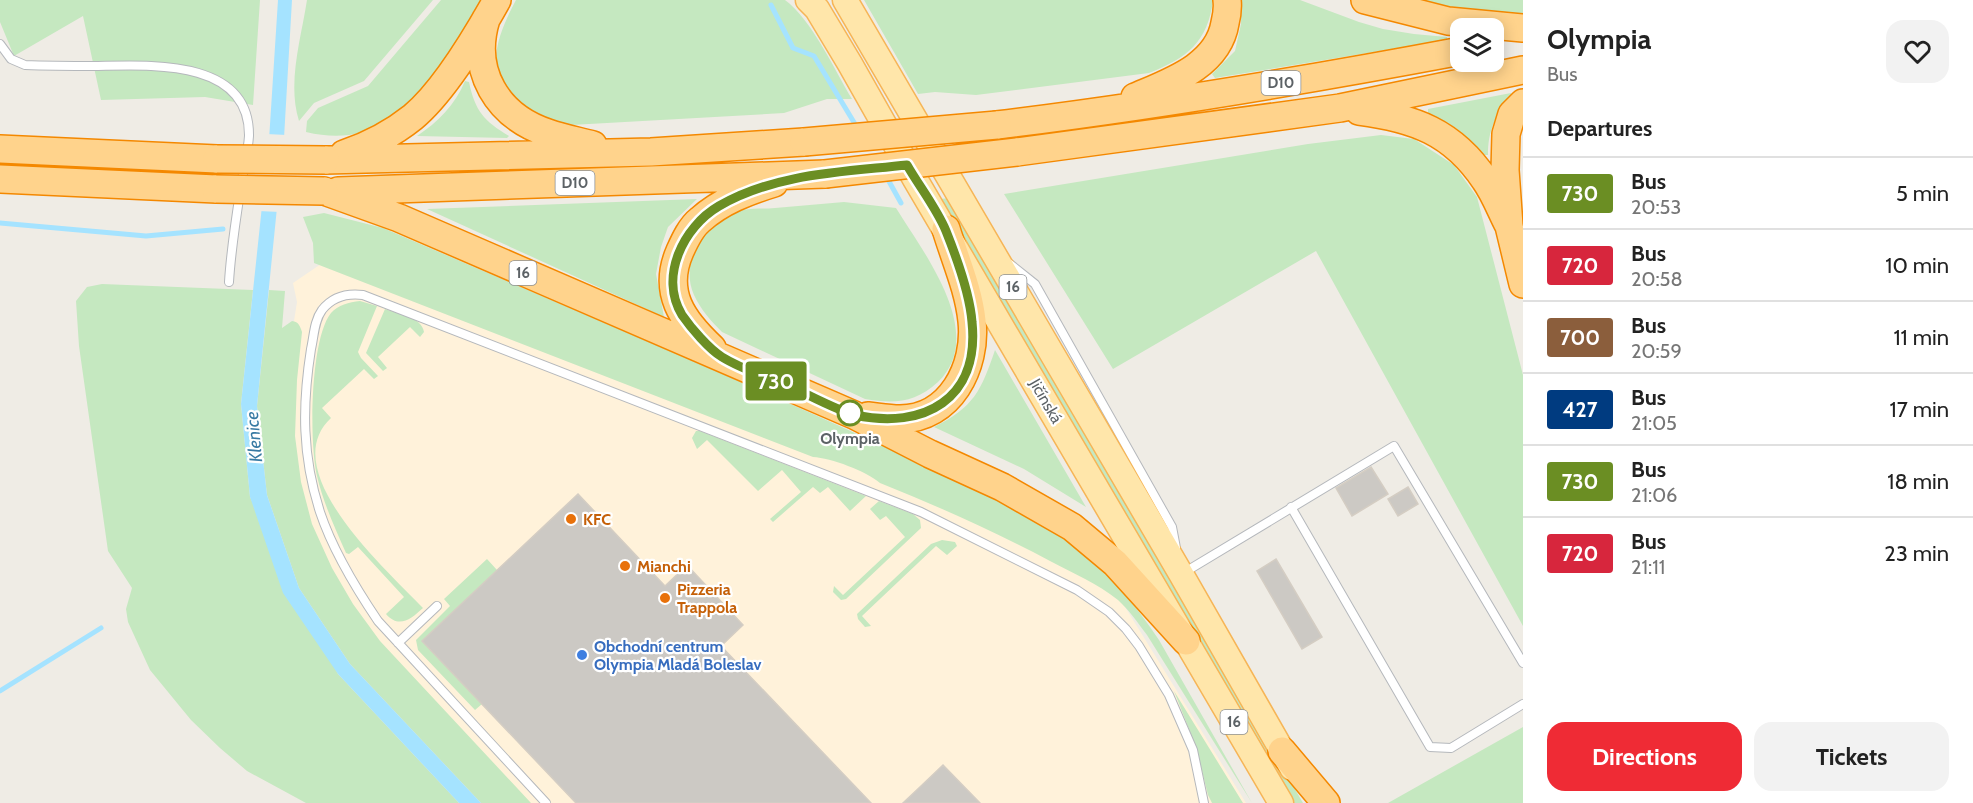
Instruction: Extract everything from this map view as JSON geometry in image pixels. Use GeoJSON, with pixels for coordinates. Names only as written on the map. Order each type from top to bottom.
{"type":"FeatureCollection","features":[{"type":"Feature","properties":{"kind":"highway"},"geometry":{"type":"LineString","coordinates":[[1101,112],[1162,86],[1202,63],[1218,46],[1224,27],[1227,0]]}},
{"type":"Feature","properties":{"kind":"highway"},"geometry":{"type":"LineString","coordinates":[[1365,0],[1448,21],[1523,28]]}},
{"type":"Feature","properties":{"kind":"highway"},"geometry":{"type":"LineString","coordinates":[[492,10],[481,40],[482,63],[490,85],[503,106],[525,122],[547,133],[595,145],[651,152]]}},
{"type":"Feature","properties":{"kind":"highway"},"geometry":{"type":"LineString","coordinates":[[325,160],[369,144],[414,116],[446,79],[492,10]]}},
{"type":"Feature","properties":{"kind":"highway"},"geometry":{"type":"LineString","coordinates":[[1504,43],[1523,40]]}},
{"type":"Feature","properties":{"kind":"highway","name":"D10"},"geometry":{"type":"LineString","coordinates":[[0,149],[217,159],[325,160],[651,152],[804,142],[1101,112],[1450,53]]}},
{"type":"Feature","properties":{"kind":"highway","name":"D10"},"geometry":{"type":"LineString","coordinates":[[0,179],[216,189],[324,191],[825,174],[1017,152],[1340,108],[1523,70]]}},
{"type":"Feature","properties":{"kind":"highway"},"geometry":{"type":"LineString","coordinates":[[1523,103],[1512,114],[1506,134],[1505,170],[1509,226],[1523,284]]}},
{"type":"Feature","properties":{"kind":"highway"},"geometry":{"type":"LineString","coordinates":[[1340,108],[1393,115],[1422,125],[1448,140],[1486,180],[1509,226]]}},
{"type":"Feature","properties":{"kind":"highway"},"geometry":{"type":"LineString","coordinates":[[721,357],[696,333],[682,314],[675,297],[674,276],[677,258],[686,238],[698,221],[717,207],[737,197],[780,182],[825,174]]}},
{"type":"Feature","properties":{"kind":"highway","name":"16"},"geometry":{"type":"LineString","coordinates":[[324,191],[399,218],[854,415],[930,454],[1002,487],[1072,527],[1115,563],[1186,641]]}},
{"type":"Feature","properties":{"kind":"highway"},"geometry":{"type":"LineString","coordinates":[[854,415],[901,419],[929,412],[954,393],[967,370],[973,341],[972,322],[967,297],[946,229]]}},
{"type":"Feature","properties":{"kind":"highway"},"geometry":{"type":"LineString","coordinates":[[1282,751],[1326,803]]}},
{"type":"Feature","properties":{"kind":"main road","name":"Jičínská"},"geometry":{"type":"LineString","coordinates":[[808,0],[817,9],[850,64],[1281,803]]}},
{"type":"Feature","properties":{"kind":"main road","name":"Jičínská"},"geometry":{"type":"LineString","coordinates":[[845,0],[1182,574],[1312,803]]}},
{"type":"Feature","properties":{"kind":"lane"},"geometry":{"type":"LineString","coordinates":[[0,44],[11,58],[25,65],[154,65],[195,71],[224,84],[236,97],[246,115],[249,136],[232,240],[229,282]]}},
{"type":"Feature","properties":{"kind":"lane"},"geometry":{"type":"LineString","coordinates":[[546,803],[378,621],[339,557],[321,515],[309,475],[305,441],[307,375],[316,322],[321,311],[342,295],[363,295],[921,512],[1077,590],[1109,612],[1126,629],[1169,695],[1193,750],[1204,803]]}},
{"type":"Feature","properties":{"kind":"lane"},"geometry":{"type":"LineString","coordinates":[[1182,574],[1394,446],[1523,663]]}},
{"type":"Feature","properties":{"kind":"lane"},"geometry":{"type":"LineString","coordinates":[[1291,507],[1430,747],[1451,747],[1523,704]]}},
{"type":"Feature","properties":{"kind":"lane"},"geometry":{"type":"LineString","coordinates":[[398,643],[437,606]]}},
{"type":"Feature","properties":{"kind":"shaded area"},"geometry":{"type":"Polygon","coordinates":[[[346,247],[889,467],[1114,589],[1246,803],[514,803],[358,630],[303,529],[286,372],[297,302],[293,283],[346,247]]]}},
{"type":"Feature","properties":{"kind":"green space"},"geometry":{"type":"Polygon","coordinates":[[[0,0],[260,0],[253,105],[205,97],[101,100],[83,16],[14,56],[0,22],[0,0]]]}},
{"type":"Feature","properties":{"kind":"green space"},"geometry":{"type":"Polygon","coordinates":[[[307,0],[433,0],[364,81],[314,103],[299,121],[294,92],[295,76],[307,0]]]}},
{"type":"Feature","properties":{"kind":"green space"},"geometry":{"type":"Polygon","coordinates":[[[441,0],[481,0],[450,53],[414,100],[393,118],[368,131],[339,136],[306,132],[307,121],[318,108],[368,86],[441,0]]]}},
{"type":"Feature","properties":{"kind":"green space"},"geometry":{"type":"Polygon","coordinates":[[[516,0],[785,0],[813,32],[852,99],[827,99],[784,113],[571,125],[556,122],[527,108],[509,93],[500,81],[496,58],[498,46],[505,22],[516,0]]]}},
{"type":"Feature","properties":{"kind":"green space"},"geometry":{"type":"Polygon","coordinates":[[[864,0],[1213,0],[1201,38],[1185,54],[1149,73],[976,95],[935,92],[918,94],[864,0]]]}},
{"type":"Feature","properties":{"kind":"green space"},"geometry":{"type":"Polygon","coordinates":[[[1241,0],[1300,0],[1383,29],[1447,37],[1447,40],[1215,78],[1212,74],[1235,51],[1241,24],[1241,0]]]}},
{"type":"Feature","properties":{"kind":"green space"},"geometry":{"type":"Polygon","coordinates":[[[1389,0],[1523,0],[1523,14],[1506,16],[1389,0]]]}},
{"type":"Feature","properties":{"kind":"green space"},"geometry":{"type":"Polygon","coordinates":[[[465,81],[469,82],[474,101],[482,114],[509,136],[507,138],[417,136],[445,112],[465,81]]]}},
{"type":"Feature","properties":{"kind":"green space"},"geometry":{"type":"Polygon","coordinates":[[[1511,93],[1512,98],[1501,110],[1494,124],[1489,138],[1488,155],[1485,155],[1456,128],[1428,113],[1428,109],[1511,93]]]}},
{"type":"Feature","properties":{"kind":"green space"},"geometry":{"type":"Polygon","coordinates":[[[1381,135],[1414,139],[1454,165],[1477,197],[1523,375],[1523,626],[1316,251],[1113,369],[1004,194],[1308,144],[1381,135]]]}},
{"type":"Feature","properties":{"kind":"green space"},"geometry":{"type":"Polygon","coordinates":[[[951,198],[1303,803],[1290,803],[939,199],[951,198]]]}},
{"type":"Feature","properties":{"kind":"green space"},"geometry":{"type":"Polygon","coordinates":[[[697,199],[668,227],[661,247],[656,274],[664,317],[427,209],[697,199]]]}},
{"type":"Feature","properties":{"kind":"green space"},"geometry":{"type":"Polygon","coordinates":[[[844,202],[896,208],[934,270],[954,317],[956,341],[952,363],[938,382],[912,398],[895,401],[865,399],[722,332],[706,315],[694,295],[690,281],[693,255],[707,232],[718,222],[743,210],[844,202]]]}},
{"type":"Feature","properties":{"kind":"green space"},"geometry":{"type":"Polygon","coordinates":[[[324,213],[383,228],[685,358],[947,474],[1006,503],[1061,534],[1102,569],[1150,627],[1252,803],[1147,635],[1122,604],[1102,589],[1008,540],[880,483],[848,466],[813,457],[314,263],[313,243],[303,217],[324,213]]]}},
{"type":"Feature","properties":{"kind":"green space"},"geometry":{"type":"Polygon","coordinates":[[[102,284],[253,290],[241,404],[250,497],[338,674],[459,803],[306,803],[247,771],[220,748],[191,720],[150,670],[128,622],[126,609],[132,588],[108,551],[79,346],[76,301],[87,287],[102,284]]]}},
{"type":"Feature","properties":{"kind":"green space"},"geometry":{"type":"Polygon","coordinates":[[[269,290],[285,291],[282,328],[292,321],[298,323],[302,332],[295,436],[301,482],[312,524],[332,568],[353,604],[380,641],[531,803],[481,803],[350,664],[299,588],[267,495],[257,406],[269,290]]]}},
{"type":"Feature","properties":{"kind":"green space"},"geometry":{"type":"Polygon","coordinates":[[[360,301],[377,306],[358,352],[378,376],[374,379],[364,369],[322,408],[331,418],[317,440],[316,465],[326,492],[342,519],[363,546],[423,608],[414,616],[400,622],[386,614],[404,597],[358,547],[349,554],[346,553],[323,495],[314,461],[313,392],[315,367],[324,326],[331,313],[337,308],[360,301]]]}},
{"type":"Feature","properties":{"kind":"green space"},"geometry":{"type":"Polygon","coordinates":[[[385,309],[414,319],[424,332],[420,337],[410,327],[378,357],[387,368],[383,371],[366,353],[385,309]]]}},
{"type":"Feature","properties":{"kind":"green space"},"geometry":{"type":"Polygon","coordinates":[[[995,350],[1086,507],[1024,469],[934,427],[948,420],[967,405],[980,387],[995,350]]]}},
{"type":"Feature","properties":{"kind":"green space"},"geometry":{"type":"Polygon","coordinates":[[[696,431],[866,496],[850,511],[828,487],[820,493],[813,487],[773,522],[770,519],[801,492],[782,470],[758,491],[707,440],[697,449],[692,438],[696,431]]]}},
{"type":"Feature","properties":{"kind":"green space"},"geometry":{"type":"Polygon","coordinates":[[[879,501],[913,514],[920,520],[921,528],[846,599],[841,600],[833,592],[834,586],[843,595],[905,537],[886,516],[880,520],[870,509],[879,501]]]}},
{"type":"Feature","properties":{"kind":"green space"},"geometry":{"type":"Polygon","coordinates":[[[942,540],[955,542],[957,546],[947,555],[936,546],[862,616],[871,626],[865,627],[857,614],[931,544],[942,540]]]}},
{"type":"Feature","properties":{"kind":"green space"},"geometry":{"type":"Polygon","coordinates":[[[487,559],[497,570],[482,704],[475,710],[418,650],[416,640],[450,606],[444,599],[487,559]]]}},
{"type":"Feature","properties":{"kind":"green space"},"geometry":{"type":"Polygon","coordinates":[[[1174,691],[1243,803],[1212,803],[1196,747],[1174,691]]]}},
{"type":"Feature","properties":{"kind":"green space"},"geometry":{"type":"Polygon","coordinates":[[[1523,727],[1523,803],[1388,803],[1523,727]]]}},
{"type":"Feature","properties":{"kind":"water","name":"Klenice"},"geometry":{"type":"Polygon","coordinates":[[[278,0],[292,0],[284,138],[257,406],[267,495],[299,588],[350,664],[481,803],[459,803],[338,674],[283,593],[250,497],[241,404],[269,140],[278,0]]]}},
{"type":"Feature","properties":{"kind":"pier"},"geometry":{"type":"Polygon","coordinates":[[[266,134],[287,135],[280,212],[258,211],[266,134]]]}},
{"type":"Feature","properties":{"kind":"building"},"geometry":{"type":"Polygon","coordinates":[[[1371,467],[1388,494],[1352,516],[1336,488],[1371,467]]]}},
{"type":"Feature","properties":{"kind":"building"},"geometry":{"type":"Polygon","coordinates":[[[1408,487],[1418,504],[1398,516],[1388,499],[1408,487]]]}},
{"type":"Feature","properties":{"kind":"building","name":"Obchodní centrum Olympia Mladá Boleslav"},"geometry":{"type":"Polygon","coordinates":[[[578,494],[665,586],[687,565],[743,625],[721,646],[871,803],[576,803],[422,641],[578,494]]]}},
{"type":"Feature","properties":{"kind":"building"},"geometry":{"type":"Polygon","coordinates":[[[1276,559],[1322,637],[1302,649],[1257,571],[1276,559]]]}},
{"type":"Feature","properties":{"kind":"building"},"geometry":{"type":"Polygon","coordinates":[[[943,765],[980,803],[903,803],[921,786],[943,765]]]}},
{"type":"Feature","properties":{"kind":"waterway"},"geometry":{"type":"LineString","coordinates":[[771,5],[793,48],[814,56],[858,129]]}},
{"type":"Feature","properties":{"kind":"waterway"},"geometry":{"type":"LineString","coordinates":[[886,176],[901,203]]}},
{"type":"Feature","properties":{"kind":"waterway"},"geometry":{"type":"LineString","coordinates":[[0,223],[146,236],[223,229]]}},
{"type":"Feature","properties":{"kind":"waterway"},"geometry":{"type":"LineString","coordinates":[[0,691],[101,628]]}},
{"type":"Feature","properties":{"kind":"bus line","name":"730"},"geometry":{"type":"LineString","coordinates":[[907,165],[946,229],[967,297],[972,322],[973,341],[967,370],[954,393],[938,407],[915,417],[901,419],[854,415],[721,357],[696,333],[682,314],[675,297],[674,276],[677,258],[686,238],[698,221],[717,207],[758,188],[802,177],[907,165]]}},
{"type":"Feature","properties":{"kind":"place","name":"Olympia"},"geometry":{"type":"Point","coordinates":[850,413]}},
{"type":"Feature","properties":{"kind":"place","name":"KFC"},"geometry":{"type":"Point","coordinates":[571,519]}},
{"type":"Feature","properties":{"kind":"place","name":"Mianchi"},"geometry":{"type":"Point","coordinates":[625,566]}},
{"type":"Feature","properties":{"kind":"place","name":"Pizzeria Trappola"},"geometry":{"type":"Point","coordinates":[665,598]}},
{"type":"Feature","properties":{"kind":"place","name":"Obchodní centrum Olympia Mladá Boleslav"},"geometry":{"type":"Point","coordinates":[582,655]}}]}
